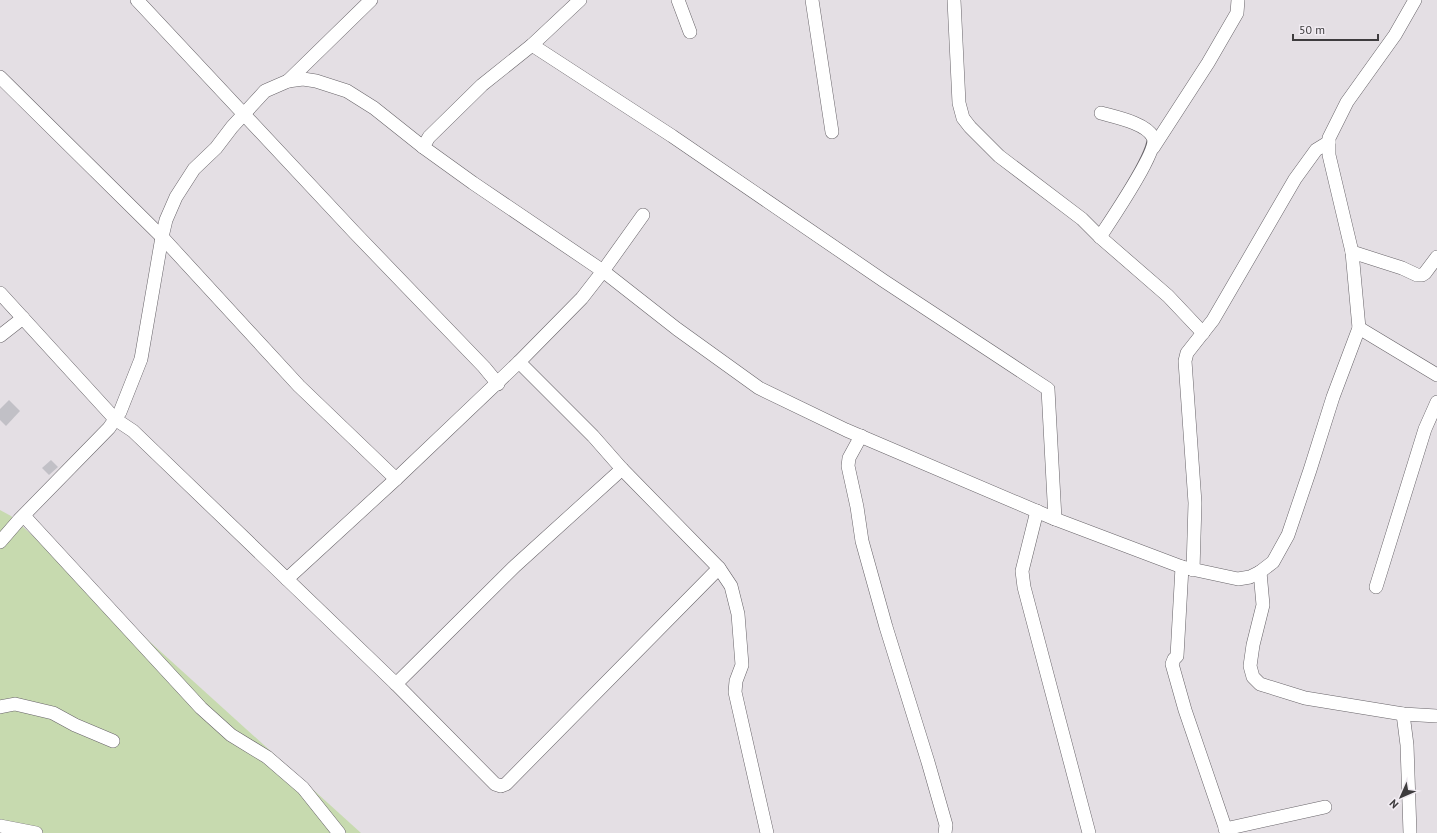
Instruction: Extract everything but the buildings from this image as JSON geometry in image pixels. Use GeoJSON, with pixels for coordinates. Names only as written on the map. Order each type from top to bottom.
{"type":"FeatureCollection","features":[{"type":"Feature","properties":{"kind":"street"},"geometry":{"type":"LineString","coordinates":[[288,81],[370,0]]}},
{"type":"Feature","properties":{"kind":"street"},"geometry":{"type":"LineString","coordinates":[[423,147],[429,137],[482,85],[532,45],[580,0]]}},
{"type":"Feature","properties":{"kind":"street"},"geometry":{"type":"LineString","coordinates":[[678,0],[690,32]]}},
{"type":"Feature","properties":{"kind":"street"},"geometry":{"type":"LineString","coordinates":[[812,0],[832,132]]}},
{"type":"Feature","properties":{"kind":"street"},"geometry":{"type":"LineString","coordinates":[[954,0],[958,103],[963,118],[970,128],[999,156],[1082,219],[1100,238],[1168,296],[1203,333]]}},
{"type":"Feature","properties":{"kind":"street"},"geometry":{"type":"LineString","coordinates":[[1100,238],[1143,168],[1153,148],[1208,64],[1237,13],[1238,0]]}},
{"type":"Feature","properties":{"kind":"street"},"geometry":{"type":"LineString","coordinates":[[0,542],[109,428],[120,412],[141,359],[162,237],[166,220],[176,197],[194,170],[216,148],[232,127],[265,91],[288,81],[303,79],[316,81],[347,91],[374,108],[423,147],[479,187],[603,271],[677,329],[759,388],[861,436],[1055,519],[1188,569],[1238,578],[1250,577],[1260,572],[1273,562],[1288,534],[1333,397],[1360,328],[1352,252],[1329,155],[1329,138],[1347,102],[1395,35],[1415,0]]}},
{"type":"Feature","properties":{"kind":"street"},"geometry":{"type":"LineString","coordinates":[[144,2],[245,114],[484,367],[498,384]]}},
{"type":"Feature","properties":{"kind":"street"},"geometry":{"type":"LineString","coordinates":[[532,45],[672,136],[884,281],[1048,389],[1055,519]]}},
{"type":"Feature","properties":{"kind":"street"},"geometry":{"type":"LineString","coordinates":[[0,77],[162,237],[299,386],[396,479]]}},
{"type":"Feature","properties":{"kind":"street"},"geometry":{"type":"LineString","coordinates":[[1101,113],[1137,124],[1146,129],[1153,137],[1153,148]]}},
{"type":"Feature","properties":{"kind":"street"},"geometry":{"type":"LineString","coordinates":[[1325,807],[1226,831],[1185,710],[1172,664],[1174,659],[1178,656],[1195,503],[1185,361],[1187,352],[1213,320],[1295,179],[1316,150],[1329,142]]}},
{"type":"Feature","properties":{"kind":"street"},"geometry":{"type":"LineString","coordinates":[[287,579],[498,384],[582,298],[643,215]]}},
{"type":"Feature","properties":{"kind":"street"},"geometry":{"type":"LineString","coordinates":[[1352,252],[1402,268],[1417,275],[1422,275],[1425,273],[1437,257]]}},
{"type":"Feature","properties":{"kind":"street"},"geometry":{"type":"LineString","coordinates":[[0,293],[115,420],[133,431],[396,684],[495,784],[501,786],[506,784],[719,568]]}},
{"type":"Feature","properties":{"kind":"street"},"geometry":{"type":"LineString","coordinates":[[0,336],[23,318]]}},
{"type":"Feature","properties":{"kind":"street"},"geometry":{"type":"LineString","coordinates":[[1360,328],[1437,375]]}},
{"type":"Feature","properties":{"kind":"street"},"geometry":{"type":"LineString","coordinates":[[519,362],[593,436],[622,469],[719,568],[731,586],[738,614],[742,665],[736,681],[735,692],[767,833]]}},
{"type":"Feature","properties":{"kind":"street"},"geometry":{"type":"LineString","coordinates":[[1376,587],[1425,429],[1437,402]]}},
{"type":"Feature","properties":{"kind":"street"},"geometry":{"type":"LineString","coordinates":[[861,436],[849,458],[848,466],[857,507],[862,541],[886,627],[946,824],[944,833]]}},
{"type":"Feature","properties":{"kind":"street"},"geometry":{"type":"LineString","coordinates":[[396,684],[514,566],[622,469]]}},
{"type":"Feature","properties":{"kind":"street"},"geometry":{"type":"LineString","coordinates":[[1037,511],[1022,571],[1024,587],[1089,833]]}},
{"type":"Feature","properties":{"kind":"street"},"geometry":{"type":"LineString","coordinates":[[24,516],[201,708],[231,735],[268,757],[303,788],[339,833]]}},
{"type":"Feature","properties":{"kind":"street"},"geometry":{"type":"LineString","coordinates":[[1260,572],[1263,605],[1253,645],[1250,666],[1253,677],[1260,684],[1305,698],[1403,714],[1437,716]]}},
{"type":"Feature","properties":{"kind":"street"},"geometry":{"type":"LineString","coordinates":[[0,707],[15,704],[52,713],[75,725],[113,741]]}},
{"type":"Feature","properties":{"kind":"street"},"geometry":{"type":"LineString","coordinates":[[1403,714],[1410,833]]}},
{"type":"Feature","properties":{"kind":"street"},"geometry":{"type":"LineString","coordinates":[[0,826],[36,833]]}},
{"type":"Feature","properties":{"kind":"green space"},"geometry":{"type":"Polygon","coordinates":[[[0,510],[11,516],[361,833],[0,833],[0,510]]]}}]}
